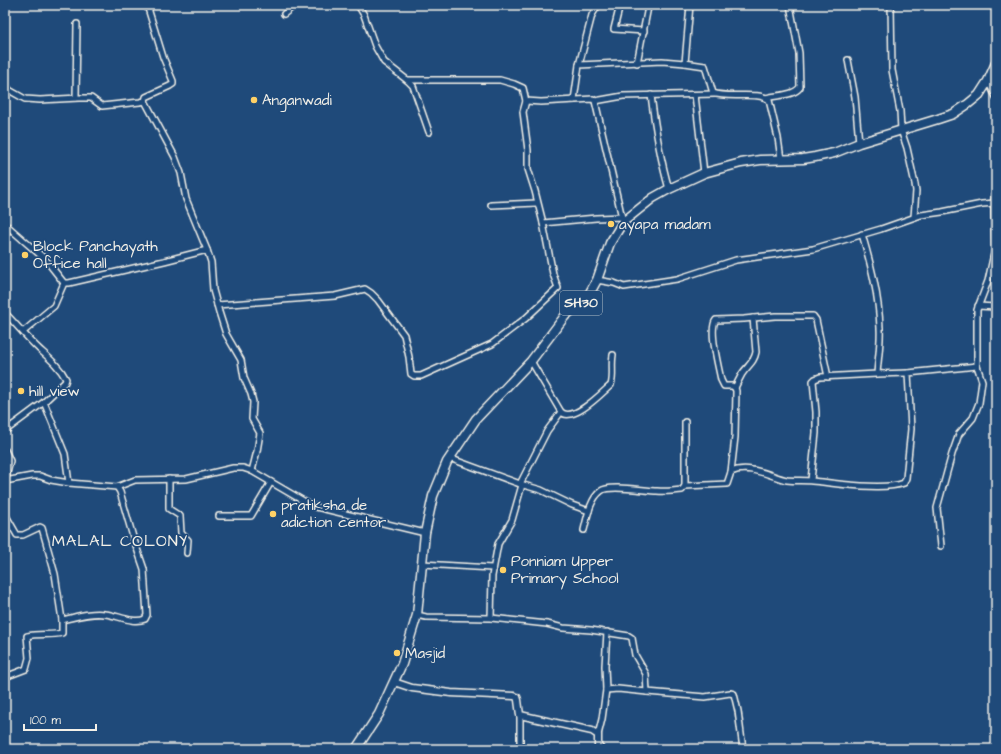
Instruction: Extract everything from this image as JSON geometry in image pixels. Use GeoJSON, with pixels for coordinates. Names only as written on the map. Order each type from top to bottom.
{"type":"FeatureCollection","features":[{"type":"Feature","properties":{"kind":"main road","name":"SH30"},"geometry":{"type":"LineString","coordinates":[[356,749],[379,714],[402,664],[417,615],[425,533],[433,496],[449,458],[476,419],[531,361],[565,316],[587,298],[597,280],[610,243],[623,220],[653,198],[704,173],[741,163],[760,160],[815,157],[953,114],[979,95],[988,81],[996,63]]}},
{"type":"Feature","properties":{"kind":"street"},"geometry":{"type":"LineString","coordinates":[[5,82],[9,90],[25,99],[40,100],[91,98],[102,106],[145,101],[146,97],[173,84],[147,5]]}},
{"type":"Feature","properties":{"kind":"street"},"geometry":{"type":"LineString","coordinates":[[284,14],[295,5]]}},
{"type":"Feature","properties":{"kind":"street"},"geometry":{"type":"LineString","coordinates":[[358,5],[364,15],[375,46],[384,62],[413,86],[428,132]]}},
{"type":"Feature","properties":{"kind":"street"},"geometry":{"type":"LineString","coordinates":[[574,100],[579,65],[592,15],[598,5]]}},
{"type":"Feature","properties":{"kind":"street"},"geometry":{"type":"LineString","coordinates":[[620,5],[614,29],[644,31]]}},
{"type":"Feature","properties":{"kind":"street"},"geometry":{"type":"LineString","coordinates":[[634,5],[648,7],[637,63]]}},
{"type":"Feature","properties":{"kind":"street"},"geometry":{"type":"LineString","coordinates":[[685,63],[690,5]]}},
{"type":"Feature","properties":{"kind":"street"},"geometry":{"type":"LineString","coordinates":[[526,101],[541,102],[593,99],[596,101],[623,96],[715,94],[722,96],[757,96],[766,98],[798,90],[800,86],[799,53],[790,5]]}},
{"type":"Feature","properties":{"kind":"street"},"geometry":{"type":"LineString","coordinates":[[891,5],[892,70],[900,111],[901,130],[907,148],[915,184],[916,191],[914,217]]}},
{"type":"Feature","properties":{"kind":"street"},"geometry":{"type":"LineString","coordinates":[[76,98],[77,24]]}},
{"type":"Feature","properties":{"kind":"street"},"geometry":{"type":"LineString","coordinates":[[848,60],[855,97],[859,143]]}},
{"type":"Feature","properties":{"kind":"street"},"geometry":{"type":"LineString","coordinates":[[579,65],[662,61],[705,66],[711,90],[715,94]]}},
{"type":"Feature","properties":{"kind":"street"},"geometry":{"type":"LineString","coordinates":[[217,305],[335,296],[365,289],[371,292],[378,300],[404,335],[411,374],[414,376],[421,376],[492,344],[526,318],[556,290],[558,285],[553,274],[543,223],[528,169],[528,150],[523,112],[526,101],[523,88],[500,80],[407,80]]}},
{"type":"Feature","properties":{"kind":"street"},"geometry":{"type":"LineString","coordinates":[[988,81],[996,96]]}},
{"type":"Feature","properties":{"kind":"street"},"geometry":{"type":"LineString","coordinates":[[652,95],[654,122],[663,168],[669,189]]}},
{"type":"Feature","properties":{"kind":"street"},"geometry":{"type":"LineString","coordinates":[[695,95],[704,173]]}},
{"type":"Feature","properties":{"kind":"street"},"geometry":{"type":"LineString","coordinates":[[766,98],[769,100],[771,106],[781,159]]}},
{"type":"Feature","properties":{"kind":"street"},"geometry":{"type":"LineString","coordinates":[[145,101],[175,157],[181,173],[186,199],[211,262],[213,290],[226,334],[241,360],[244,378],[252,398],[252,419],[260,433],[252,471]]}},
{"type":"Feature","properties":{"kind":"street"},"geometry":{"type":"LineString","coordinates":[[543,223],[596,218],[623,220],[596,101]]}},
{"type":"Feature","properties":{"kind":"street"},"geometry":{"type":"LineString","coordinates":[[941,546],[937,508],[959,434],[973,418],[979,403],[982,381],[977,366],[977,310],[988,281],[995,249],[996,180]]}},
{"type":"Feature","properties":{"kind":"street"},"geometry":{"type":"LineString","coordinates":[[491,205],[537,203]]}},
{"type":"Feature","properties":{"kind":"street"},"geometry":{"type":"LineString","coordinates":[[597,280],[614,283],[624,287],[677,279],[736,260],[813,249],[881,229],[921,215],[995,203]]}},
{"type":"Feature","properties":{"kind":"street"},"geometry":{"type":"LineString","coordinates":[[5,224],[46,260],[64,283]]}},
{"type":"Feature","properties":{"kind":"street"},"geometry":{"type":"LineString","coordinates":[[862,234],[873,273],[877,296],[880,329],[877,374]]}},
{"type":"Feature","properties":{"kind":"street"},"geometry":{"type":"LineString","coordinates":[[64,283],[207,250]]}},
{"type":"Feature","properties":{"kind":"street"},"geometry":{"type":"LineString","coordinates":[[23,332],[54,306],[64,283]]}},
{"type":"Feature","properties":{"kind":"street"},"geometry":{"type":"LineString","coordinates":[[978,306],[996,306]]}},
{"type":"Feature","properties":{"kind":"street"},"geometry":{"type":"LineString","coordinates":[[5,313],[39,350],[48,356],[64,374],[66,379],[44,402],[5,431]]}},
{"type":"Feature","properties":{"kind":"street"},"geometry":{"type":"LineString","coordinates":[[735,388],[732,386],[724,386],[721,380],[713,329],[714,322],[716,320],[775,316],[813,316],[816,320],[828,377]]}},
{"type":"Feature","properties":{"kind":"street"},"geometry":{"type":"LineString","coordinates":[[584,530],[589,511],[595,497],[605,488],[658,491],[682,490],[685,486],[727,484],[731,472],[736,422],[735,388],[743,373],[753,362],[756,352],[753,318]]}},
{"type":"Feature","properties":{"kind":"street"},"geometry":{"type":"LineString","coordinates":[[531,361],[561,412],[568,415],[582,409],[611,385],[613,380],[611,362],[613,355]]}},
{"type":"Feature","properties":{"kind":"street"},"geometry":{"type":"LineString","coordinates":[[811,480],[816,426],[813,381],[815,379],[908,373],[977,366]]}},
{"type":"Feature","properties":{"kind":"street"},"geometry":{"type":"LineString","coordinates":[[731,472],[749,469],[788,480],[811,480],[828,483],[884,486],[904,483],[906,478],[910,430],[908,373]]}},
{"type":"Feature","properties":{"kind":"street"},"geometry":{"type":"LineString","coordinates":[[44,402],[65,454],[69,483]]}},
{"type":"Feature","properties":{"kind":"street"},"geometry":{"type":"LineString","coordinates":[[491,618],[490,597],[492,568],[498,544],[512,520],[521,484],[547,431],[561,412]]}},
{"type":"Feature","properties":{"kind":"street"},"geometry":{"type":"LineString","coordinates":[[685,422],[685,486]]}},
{"type":"Feature","properties":{"kind":"street"},"geometry":{"type":"LineString","coordinates":[[5,450],[10,461],[5,481],[40,476],[51,480],[69,483],[117,487],[135,480],[186,479],[233,468],[243,468],[252,471],[312,506],[425,533]]}},
{"type":"Feature","properties":{"kind":"street"},"geometry":{"type":"LineString","coordinates":[[449,458],[541,490],[572,505],[589,511]]}},
{"type":"Feature","properties":{"kind":"street"},"geometry":{"type":"LineString","coordinates":[[169,479],[169,509],[180,516],[181,533],[188,540],[187,554]]}},
{"type":"Feature","properties":{"kind":"street"},"geometry":{"type":"LineString","coordinates":[[219,516],[251,516],[270,482]]}},
{"type":"Feature","properties":{"kind":"street"},"geometry":{"type":"LineString","coordinates":[[62,620],[85,614],[104,614],[133,620],[142,620],[145,619],[147,615],[144,569],[120,492],[117,487]]}},
{"type":"Feature","properties":{"kind":"street"},"geometry":{"type":"LineString","coordinates":[[5,514],[17,535],[23,535],[40,527],[42,528],[55,574],[62,620],[62,633],[27,636],[29,658],[26,669],[5,677]]}},
{"type":"Feature","properties":{"kind":"street"},"geometry":{"type":"LineString","coordinates":[[422,564],[492,568]]}},
{"type":"Feature","properties":{"kind":"street"},"geometry":{"type":"LineString","coordinates":[[417,615],[426,617],[491,618],[625,635],[632,638],[635,655],[646,674],[647,692]]}},
{"type":"Feature","properties":{"kind":"street"},"geometry":{"type":"LineString","coordinates":[[599,748],[598,735],[606,690],[605,666],[607,632]]}},
{"type":"Feature","properties":{"kind":"street"},"geometry":{"type":"LineString","coordinates":[[394,682],[412,688],[450,693],[517,697],[520,715],[520,749]]}},
{"type":"Feature","properties":{"kind":"street"},"geometry":{"type":"LineString","coordinates":[[606,690],[618,689],[706,697],[730,693],[734,694],[738,711],[743,749]]}},
{"type":"Feature","properties":{"kind":"street"},"geometry":{"type":"LineString","coordinates":[[520,715],[592,731],[598,735]]}},
{"type":"Feature","properties":{"kind":"place","name":"Anganwadi"},"geometry":{"type":"Point","coordinates":[254,100]}},
{"type":"Feature","properties":{"kind":"place","name":"ayapa madam"},"geometry":{"type":"Point","coordinates":[611,224]}},
{"type":"Feature","properties":{"kind":"place","name":"Block Panchayath Office hall"},"geometry":{"type":"Point","coordinates":[25,255]}},
{"type":"Feature","properties":{"kind":"place","name":"hill view"},"geometry":{"type":"Point","coordinates":[21,391]}},
{"type":"Feature","properties":{"kind":"place","name":"pratiksha de adiction centor"},"geometry":{"type":"Point","coordinates":[273,514]}},
{"type":"Feature","properties":{"kind":"place","name":"Ponniam Upper Primary School"},"geometry":{"type":"Point","coordinates":[503,570]}},
{"type":"Feature","properties":{"kind":"place","name":"Masjid"},"geometry":{"type":"Point","coordinates":[397,653]}},
{"type":"Feature","properties":{"kind":"district","name":"MALAL COLONY"},"geometry":{"type":"Point","coordinates":[120,541]}}]}
